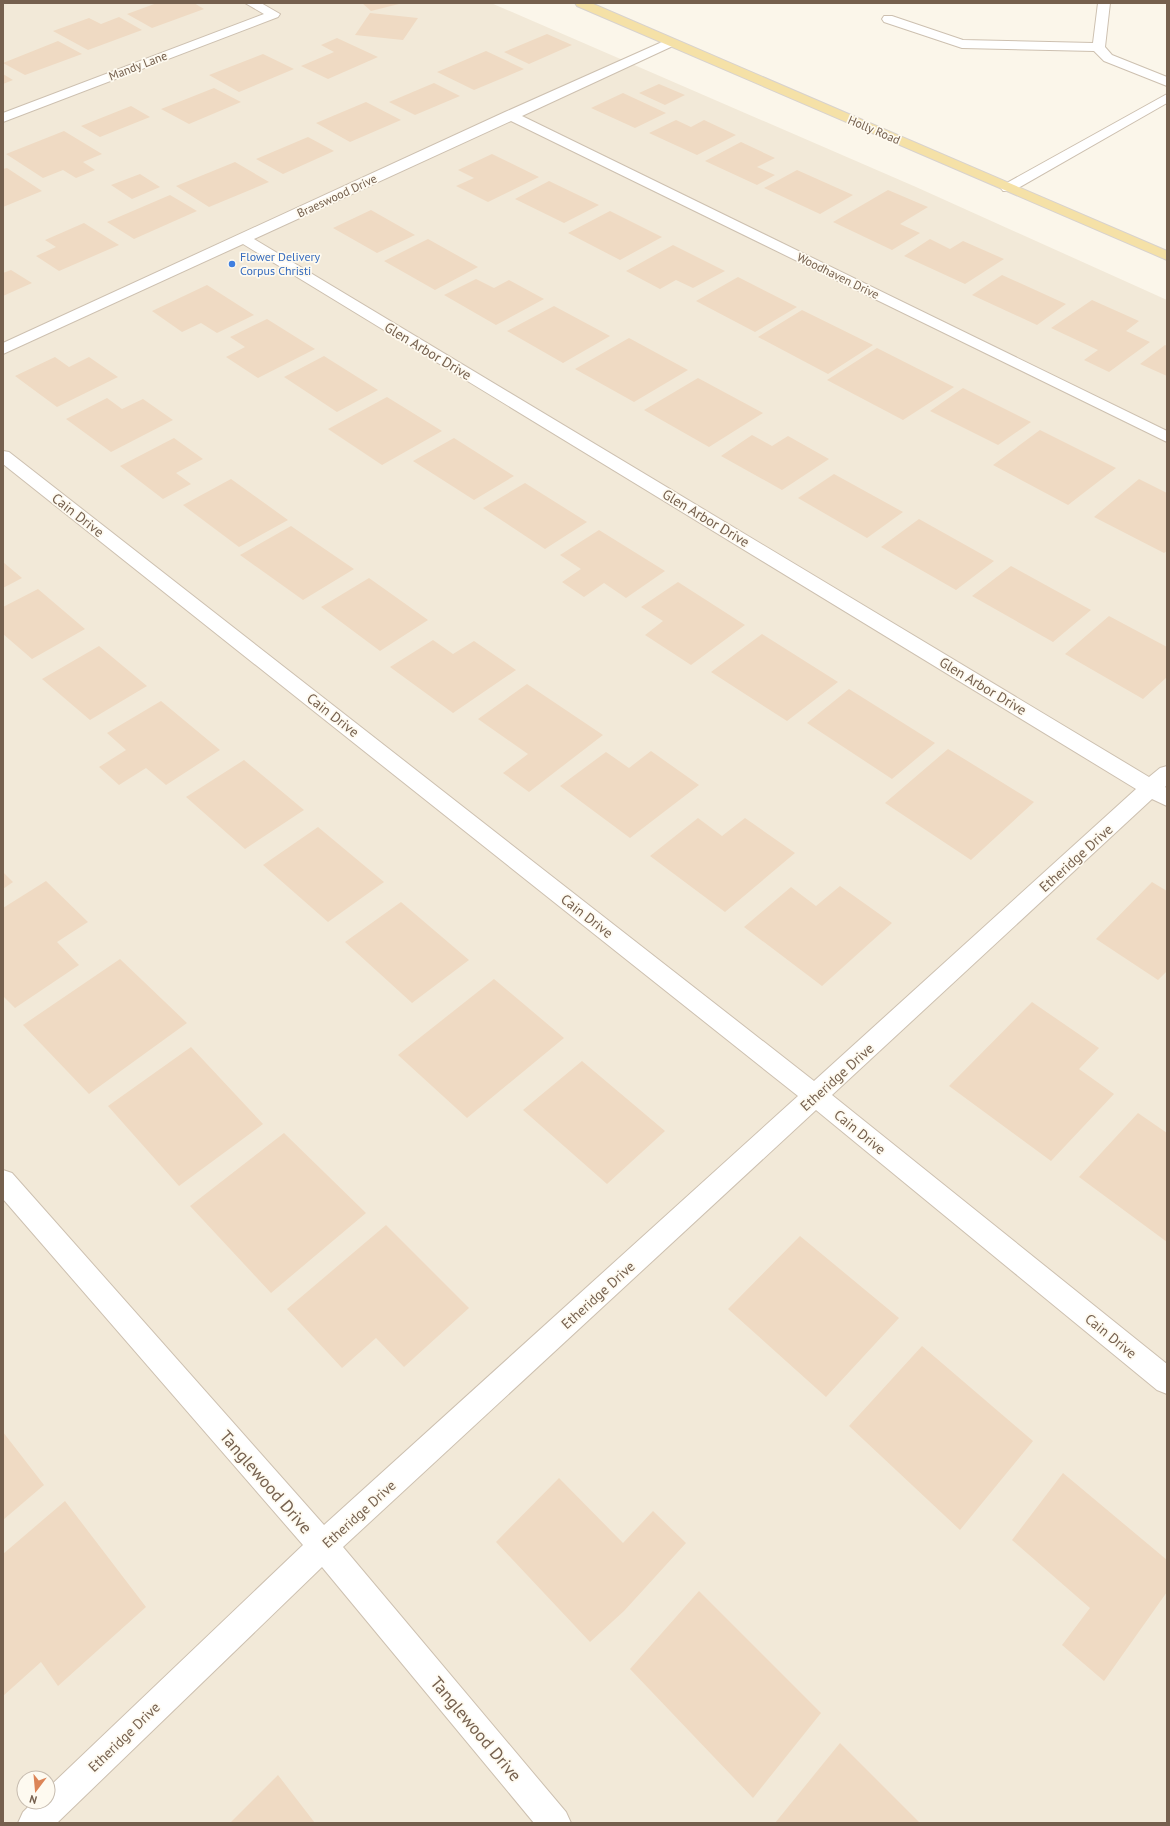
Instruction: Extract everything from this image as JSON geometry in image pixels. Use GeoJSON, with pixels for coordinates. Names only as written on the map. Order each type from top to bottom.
{"type":"FeatureCollection","features":[{"type":"Feature","properties":{"kind":"main road","name":"Holly Road"},"geometry":{"type":"LineString","coordinates":[[580,3],[1167,256]]}},
{"type":"Feature","properties":{"kind":"street","name":"Mandy Lane"},"geometry":{"type":"LineString","coordinates":[[3,118],[274,14],[250,3]]}},
{"type":"Feature","properties":{"kind":"street"},"geometry":{"type":"LineString","coordinates":[[1104,3],[1099,47],[1101,52],[1108,58],[1167,82]]}},
{"type":"Feature","properties":{"kind":"street"},"geometry":{"type":"LineString","coordinates":[[888,19],[962,44],[1099,47]]}},
{"type":"Feature","properties":{"kind":"street","name":"Braeswood Drive"},"geometry":{"type":"LineString","coordinates":[[3,349],[244,240],[671,42]]}},
{"type":"Feature","properties":{"kind":"street"},"geometry":{"type":"LineString","coordinates":[[1008,188],[1167,98]]}},
{"type":"Feature","properties":{"kind":"street","name":"Woodhaven Drive"},"geometry":{"type":"LineString","coordinates":[[510,116],[1167,437]]}},
{"type":"Feature","properties":{"kind":"street","name":"Glen Arbor Drive"},"geometry":{"type":"LineString","coordinates":[[244,240],[1162,786]]}},
{"type":"Feature","properties":{"kind":"street","name":"Cain Drive"},"geometry":{"type":"LineString","coordinates":[[3,456],[816,1096],[1167,1381]]}},
{"type":"Feature","properties":{"kind":"street","name":"Etheridge Drive"},"geometry":{"type":"LineString","coordinates":[[34,1823],[323,1546],[816,1096],[1162,786]]}},
{"type":"Feature","properties":{"kind":"street","name":"Tanglewood Drive"},"geometry":{"type":"LineString","coordinates":[[3,1181],[323,1546],[555,1823]]}},
{"type":"Feature","properties":{"kind":"shaded area"},"geometry":{"type":"Polygon","coordinates":[[[3,3],[491,3],[916,187],[1167,300],[1167,1823],[3,1823],[3,3]]]}},
{"type":"Feature","properties":{"kind":"building"},"geometry":{"type":"Polygon","coordinates":[[[157,3],[194,3],[204,9],[152,28],[127,14],[157,3]]]}},
{"type":"Feature","properties":{"kind":"building"},"geometry":{"type":"Polygon","coordinates":[[[362,3],[399,3],[399,4],[371,11],[362,3]]]}},
{"type":"Feature","properties":{"kind":"building"},"geometry":{"type":"Polygon","coordinates":[[[370,13],[418,18],[403,40],[355,35],[370,13]]]}},
{"type":"Feature","properties":{"kind":"building"},"geometry":{"type":"Polygon","coordinates":[[[119,17],[142,30],[88,50],[53,31],[89,18],[101,24],[119,17]]]}},
{"type":"Feature","properties":{"kind":"building"},"geometry":{"type":"Polygon","coordinates":[[[547,34],[572,45],[529,64],[504,52],[547,34]]]}},
{"type":"Feature","properties":{"kind":"building"},"geometry":{"type":"Polygon","coordinates":[[[337,38],[378,57],[328,79],[301,66],[334,52],[321,45],[337,38]]]}},
{"type":"Feature","properties":{"kind":"building"},"geometry":{"type":"Polygon","coordinates":[[[58,41],[82,54],[25,75],[3,63],[58,41]]]}},
{"type":"Feature","properties":{"kind":"building"},"geometry":{"type":"Polygon","coordinates":[[[486,51],[524,69],[474,90],[437,72],[486,51]]]}},
{"type":"Feature","properties":{"kind":"building"},"geometry":{"type":"Polygon","coordinates":[[[263,54],[294,69],[239,92],[209,75],[263,54]]]}},
{"type":"Feature","properties":{"kind":"building"},"geometry":{"type":"Polygon","coordinates":[[[3,74],[13,80],[3,84],[3,74]]]}},
{"type":"Feature","properties":{"kind":"building"},"geometry":{"type":"Polygon","coordinates":[[[434,83],[460,96],[415,115],[389,102],[434,83]]]}},
{"type":"Feature","properties":{"kind":"building"},"geometry":{"type":"Polygon","coordinates":[[[659,84],[685,95],[665,105],[639,93],[659,84]]]}},
{"type":"Feature","properties":{"kind":"building"},"geometry":{"type":"Polygon","coordinates":[[[214,88],[241,102],[189,124],[161,109],[214,88]]]}},
{"type":"Feature","properties":{"kind":"building"},"geometry":{"type":"Polygon","coordinates":[[[623,93],[666,113],[635,128],[591,108],[623,93]]]}},
{"type":"Feature","properties":{"kind":"building"},"geometry":{"type":"Polygon","coordinates":[[[366,102],[401,120],[350,142],[316,123],[366,102]]]}},
{"type":"Feature","properties":{"kind":"building"},"geometry":{"type":"Polygon","coordinates":[[[131,106],[150,117],[100,137],[81,126],[131,106]]]}},
{"type":"Feature","properties":{"kind":"building"},"geometry":{"type":"Polygon","coordinates":[[[676,120],[691,127],[704,120],[736,135],[697,155],[649,133],[676,120]]]}},
{"type":"Feature","properties":{"kind":"building"},"geometry":{"type":"Polygon","coordinates":[[[64,131],[102,154],[83,162],[95,170],[76,178],[63,170],[43,178],[6,154],[64,131]]]}},
{"type":"Feature","properties":{"kind":"building"},"geometry":{"type":"Polygon","coordinates":[[[308,137],[334,151],[283,174],[256,159],[308,137]]]}},
{"type":"Feature","properties":{"kind":"building"},"geometry":{"type":"Polygon","coordinates":[[[741,142],[775,158],[757,167],[775,175],[757,185],[705,161],[741,142]]]}},
{"type":"Feature","properties":{"kind":"building"},"geometry":{"type":"Polygon","coordinates":[[[492,154],[539,177],[488,202],[456,186],[474,178],[458,170],[492,154]]]}},
{"type":"Feature","properties":{"kind":"building"},"geometry":{"type":"Polygon","coordinates":[[[235,162],[269,182],[209,207],[176,186],[235,162]]]}},
{"type":"Feature","properties":{"kind":"building"},"geometry":{"type":"Polygon","coordinates":[[[7,168],[42,191],[3,207],[3,169],[7,168]]]}},
{"type":"Feature","properties":{"kind":"building"},"geometry":{"type":"Polygon","coordinates":[[[797,170],[853,195],[820,214],[764,188],[797,170]]]}},
{"type":"Feature","properties":{"kind":"building"},"geometry":{"type":"Polygon","coordinates":[[[140,174],[160,187],[132,199],[111,185],[140,174]]]}},
{"type":"Feature","properties":{"kind":"building"},"geometry":{"type":"Polygon","coordinates":[[[549,181],[599,205],[564,223],[515,199],[549,181]]]}},
{"type":"Feature","properties":{"kind":"building"},"geometry":{"type":"Polygon","coordinates":[[[888,190],[928,207],[900,224],[920,233],[892,250],[833,222],[888,190]]]}},
{"type":"Feature","properties":{"kind":"building"},"geometry":{"type":"Polygon","coordinates":[[[170,195],[197,211],[134,239],[107,222],[170,195]]]}},
{"type":"Feature","properties":{"kind":"building"},"geometry":{"type":"Polygon","coordinates":[[[371,210],[415,235],[377,253],[333,228],[371,210]]]}},
{"type":"Feature","properties":{"kind":"building"},"geometry":{"type":"Polygon","coordinates":[[[610,211],[662,237],[620,260],[568,233],[610,211]]]}},
{"type":"Feature","properties":{"kind":"building"},"geometry":{"type":"Polygon","coordinates":[[[84,223],[119,245],[59,271],[36,256],[56,247],[45,240],[84,223]]]}},
{"type":"Feature","properties":{"kind":"building"},"geometry":{"type":"Polygon","coordinates":[[[428,239],[478,267],[435,290],[384,261],[428,239]]]}},
{"type":"Feature","properties":{"kind":"building"},"geometry":{"type":"Polygon","coordinates":[[[930,239],[950,249],[963,241],[1004,259],[965,284],[904,256],[930,239]]]}},
{"type":"Feature","properties":{"kind":"building"},"geometry":{"type":"Polygon","coordinates":[[[673,245],[725,271],[693,288],[676,280],[660,289],[626,271],[673,245]]]}},
{"type":"Feature","properties":{"kind":"building"},"geometry":{"type":"Polygon","coordinates":[[[11,270],[32,283],[3,296],[3,273],[11,270]]]}},
{"type":"Feature","properties":{"kind":"building"},"geometry":{"type":"Polygon","coordinates":[[[1002,275],[1066,304],[1037,325],[972,295],[1002,275]]]}},
{"type":"Feature","properties":{"kind":"building"},"geometry":{"type":"Polygon","coordinates":[[[738,277],[797,307],[755,332],[696,301],[738,277]]]}},
{"type":"Feature","properties":{"kind":"building"},"geometry":{"type":"Polygon","coordinates":[[[476,279],[494,288],[509,280],[544,299],[496,325],[444,295],[476,279]]]}},
{"type":"Feature","properties":{"kind":"building"},"geometry":{"type":"Polygon","coordinates":[[[207,285],[254,315],[217,333],[201,323],[182,332],[152,311],[207,285]]]}},
{"type":"Feature","properties":{"kind":"building"},"geometry":{"type":"Polygon","coordinates":[[[1092,300],[1139,321],[1126,331],[1150,342],[1109,372],[1084,360],[1098,350],[1051,328],[1092,300]]]}},
{"type":"Feature","properties":{"kind":"building"},"geometry":{"type":"Polygon","coordinates":[[[554,306],[610,336],[563,363],[507,331],[554,306]]]}},
{"type":"Feature","properties":{"kind":"building"},"geometry":{"type":"Polygon","coordinates":[[[802,310],[873,345],[828,374],[758,337],[802,310]]]}},
{"type":"Feature","properties":{"kind":"building"},"geometry":{"type":"Polygon","coordinates":[[[267,319],[315,349],[258,378],[226,357],[245,347],[230,337],[267,319]]]}},
{"type":"Feature","properties":{"kind":"building"},"geometry":{"type":"Polygon","coordinates":[[[629,338],[688,370],[634,402],[575,369],[629,338]]]}},
{"type":"Feature","properties":{"kind":"building"},"geometry":{"type":"Polygon","coordinates":[[[1165,345],[1167,346],[1167,376],[1140,364],[1165,345]]]}},
{"type":"Feature","properties":{"kind":"building"},"geometry":{"type":"Polygon","coordinates":[[[877,348],[954,387],[903,420],[827,380],[877,348]]]}},
{"type":"Feature","properties":{"kind":"building"},"geometry":{"type":"Polygon","coordinates":[[[324,356],[378,390],[337,412],[284,377],[324,356]]]}},
{"type":"Feature","properties":{"kind":"building"},"geometry":{"type":"Polygon","coordinates":[[[55,357],[69,367],[89,357],[118,377],[57,407],[15,376],[55,357]]]}},
{"type":"Feature","properties":{"kind":"building"},"geometry":{"type":"Polygon","coordinates":[[[698,378],[763,413],[709,447],[644,410],[698,378]]]}},
{"type":"Feature","properties":{"kind":"building"},"geometry":{"type":"Polygon","coordinates":[[[963,388],[1031,422],[998,445],[930,411],[963,388]]]}},
{"type":"Feature","properties":{"kind":"building"},"geometry":{"type":"Polygon","coordinates":[[[387,397],[442,431],[382,465],[328,429],[387,397]]]}},
{"type":"Feature","properties":{"kind":"building"},"geometry":{"type":"Polygon","coordinates":[[[107,398],[122,409],[143,399],[173,420],[111,452],[66,419],[107,398]]]}},
{"type":"Feature","properties":{"kind":"building"},"geometry":{"type":"Polygon","coordinates":[[[1040,430],[1116,468],[1068,505],[993,465],[1040,430]]]}},
{"type":"Feature","properties":{"kind":"building"},"geometry":{"type":"Polygon","coordinates":[[[752,435],[772,446],[788,436],[829,459],[782,490],[721,456],[752,435]]]}},
{"type":"Feature","properties":{"kind":"building"},"geometry":{"type":"Polygon","coordinates":[[[174,438],[203,459],[176,473],[191,484],[163,499],[120,466],[174,438]]]}},
{"type":"Feature","properties":{"kind":"building"},"geometry":{"type":"Polygon","coordinates":[[[454,438],[514,476],[474,500],[413,461],[454,438]]]}},
{"type":"Feature","properties":{"kind":"building"},"geometry":{"type":"Polygon","coordinates":[[[834,474],[903,512],[867,538],[798,498],[834,474]]]}},
{"type":"Feature","properties":{"kind":"building"},"geometry":{"type":"Polygon","coordinates":[[[231,479],[288,520],[239,547],[183,505],[231,479]]]}},
{"type":"Feature","properties":{"kind":"building"},"geometry":{"type":"Polygon","coordinates":[[[1139,479],[1167,493],[1167,551],[1164,553],[1094,517],[1139,479]]]}},
{"type":"Feature","properties":{"kind":"building"},"geometry":{"type":"Polygon","coordinates":[[[525,483],[587,522],[545,549],[483,508],[525,483]]]}},
{"type":"Feature","properties":{"kind":"building"},"geometry":{"type":"Polygon","coordinates":[[[919,519],[994,561],[956,590],[881,547],[919,519]]]}},
{"type":"Feature","properties":{"kind":"building"},"geometry":{"type":"Polygon","coordinates":[[[291,526],[354,569],[303,600],[240,555],[291,526]]]}},
{"type":"Feature","properties":{"kind":"building"},"geometry":{"type":"Polygon","coordinates":[[[599,530],[665,571],[626,598],[604,583],[584,597],[562,582],[581,569],[560,555],[599,530]]]}},
{"type":"Feature","properties":{"kind":"building"},"geometry":{"type":"Polygon","coordinates":[[[3,562],[22,578],[3,588],[3,562]]]}},
{"type":"Feature","properties":{"kind":"building"},"geometry":{"type":"Polygon","coordinates":[[[1011,566],[1091,610],[1053,642],[972,596],[1011,566]]]}},
{"type":"Feature","properties":{"kind":"building"},"geometry":{"type":"Polygon","coordinates":[[[369,578],[428,620],[380,651],[321,607],[369,578]]]}},
{"type":"Feature","properties":{"kind":"building"},"geometry":{"type":"Polygon","coordinates":[[[678,582],[745,625],[691,665],[645,635],[663,621],[641,607],[678,582]]]}},
{"type":"Feature","properties":{"kind":"building"},"geometry":{"type":"Polygon","coordinates":[[[38,589],[85,629],[32,659],[3,634],[3,607],[38,589]]]}},
{"type":"Feature","properties":{"kind":"building"},"geometry":{"type":"Polygon","coordinates":[[[1109,616],[1167,647],[1167,677],[1143,699],[1065,654],[1109,616]]]}},
{"type":"Feature","properties":{"kind":"building"},"geometry":{"type":"Polygon","coordinates":[[[762,634],[838,682],[787,721],[711,672],[762,634]]]}},
{"type":"Feature","properties":{"kind":"building"},"geometry":{"type":"Polygon","coordinates":[[[433,640],[453,654],[474,641],[516,670],[453,713],[390,667],[433,640]]]}},
{"type":"Feature","properties":{"kind":"building"},"geometry":{"type":"Polygon","coordinates":[[[99,646],[147,686],[90,720],[42,679],[99,646]]]}},
{"type":"Feature","properties":{"kind":"building"},"geometry":{"type":"Polygon","coordinates":[[[527,684],[603,735],[529,792],[503,773],[528,754],[478,719],[527,684]]]}},
{"type":"Feature","properties":{"kind":"building"},"geometry":{"type":"Polygon","coordinates":[[[849,689],[935,743],[892,779],[807,723],[849,689]]]}},
{"type":"Feature","properties":{"kind":"building"},"geometry":{"type":"Polygon","coordinates":[[[161,701],[220,750],[166,785],[146,768],[119,785],[99,767],[126,750],[107,733],[161,701]]]}},
{"type":"Feature","properties":{"kind":"building"},"geometry":{"type":"Polygon","coordinates":[[[948,749],[1034,802],[971,860],[885,803],[948,749]]]}},
{"type":"Feature","properties":{"kind":"building"},"geometry":{"type":"Polygon","coordinates":[[[651,751],[699,785],[630,838],[560,786],[606,752],[629,768],[651,751]]]}},
{"type":"Feature","properties":{"kind":"building"},"geometry":{"type":"Polygon","coordinates":[[[244,760],[304,810],[245,849],[186,797],[244,760]]]}},
{"type":"Feature","properties":{"kind":"building"},"geometry":{"type":"Polygon","coordinates":[[[698,818],[722,836],[745,818],[795,853],[725,912],[650,856],[698,818]]]}},
{"type":"Feature","properties":{"kind":"building"},"geometry":{"type":"Polygon","coordinates":[[[318,827],[384,882],[328,922],[263,865],[318,827]]]}},
{"type":"Feature","properties":{"kind":"building"},"geometry":{"type":"Polygon","coordinates":[[[3,872],[13,882],[3,889],[3,872]]]}},
{"type":"Feature","properties":{"kind":"building"},"geometry":{"type":"Polygon","coordinates":[[[46,881],[88,922],[57,942],[79,965],[15,1008],[3,996],[3,908],[46,881]]]}},
{"type":"Feature","properties":{"kind":"building"},"geometry":{"type":"Polygon","coordinates":[[[1152,882],[1167,891],[1167,971],[1158,980],[1096,939],[1152,882]]]}},
{"type":"Feature","properties":{"kind":"building"},"geometry":{"type":"Polygon","coordinates":[[[840,886],[892,923],[822,986],[744,927],[791,887],[816,906],[840,886]]]}},
{"type":"Feature","properties":{"kind":"building"},"geometry":{"type":"Polygon","coordinates":[[[401,902],[469,960],[412,1003],[345,942],[401,902]]]}},
{"type":"Feature","properties":{"kind":"building"},"geometry":{"type":"Polygon","coordinates":[[[120,959],[187,1023],[89,1094],[23,1025],[120,959]]]}},
{"type":"Feature","properties":{"kind":"building"},"geometry":{"type":"Polygon","coordinates":[[[494,979],[564,1038],[467,1118],[398,1055],[494,979]]]}},
{"type":"Feature","properties":{"kind":"building"},"geometry":{"type":"Polygon","coordinates":[[[1032,1002],[1099,1048],[1079,1069],[1114,1094],[1051,1161],[949,1086],[1032,1002]]]}},
{"type":"Feature","properties":{"kind":"building"},"geometry":{"type":"Polygon","coordinates":[[[191,1047],[263,1124],[179,1186],[108,1106],[191,1047]]]}},
{"type":"Feature","properties":{"kind":"building"},"geometry":{"type":"Polygon","coordinates":[[[582,1061],[665,1131],[607,1184],[523,1110],[582,1061]]]}},
{"type":"Feature","properties":{"kind":"building"},"geometry":{"type":"Polygon","coordinates":[[[1138,1113],[1167,1133],[1167,1242],[1079,1177],[1138,1113]]]}},
{"type":"Feature","properties":{"kind":"building"},"geometry":{"type":"Polygon","coordinates":[[[284,1133],[366,1213],[271,1293],[190,1206],[284,1133]]]}},
{"type":"Feature","properties":{"kind":"building"},"geometry":{"type":"Polygon","coordinates":[[[386,1225],[469,1308],[404,1367],[376,1338],[342,1368],[287,1309],[386,1225]]]}},
{"type":"Feature","properties":{"kind":"building"},"geometry":{"type":"Polygon","coordinates":[[[800,1236],[899,1318],[826,1397],[728,1309],[800,1236]]]}},
{"type":"Feature","properties":{"kind":"building"},"geometry":{"type":"Polygon","coordinates":[[[922,1346],[1033,1441],[960,1530],[849,1426],[922,1346]]]}},
{"type":"Feature","properties":{"kind":"building"},"geometry":{"type":"Polygon","coordinates":[[[3,1432],[44,1485],[3,1520],[3,1432]]]}},
{"type":"Feature","properties":{"kind":"building"},"geometry":{"type":"Polygon","coordinates":[[[1063,1473],[1167,1560],[1167,1592],[1104,1681],[1062,1645],[1090,1608],[1012,1540],[1063,1473]]]}},
{"type":"Feature","properties":{"kind":"building"},"geometry":{"type":"Polygon","coordinates":[[[559,1478],[623,1543],[653,1511],[686,1543],[624,1611],[590,1642],[496,1542],[559,1478]]]}},
{"type":"Feature","properties":{"kind":"building"},"geometry":{"type":"Polygon","coordinates":[[[65,1501],[146,1607],[58,1686],[41,1662],[3,1696],[3,1554],[65,1501]]]}},
{"type":"Feature","properties":{"kind":"building"},"geometry":{"type":"Polygon","coordinates":[[[699,1591],[821,1713],[753,1798],[630,1669],[699,1591]]]}},
{"type":"Feature","properties":{"kind":"building"},"geometry":{"type":"Polygon","coordinates":[[[840,1743],[920,1823],[775,1823],[840,1743]]]}},
{"type":"Feature","properties":{"kind":"building"},"geometry":{"type":"Polygon","coordinates":[[[278,1775],[315,1823],[230,1823],[278,1775]]]}},
{"type":"Feature","properties":{"kind":"place","name":"Flower Delivery Corpus Christi"},"geometry":{"type":"Point","coordinates":[232,264]}}]}
